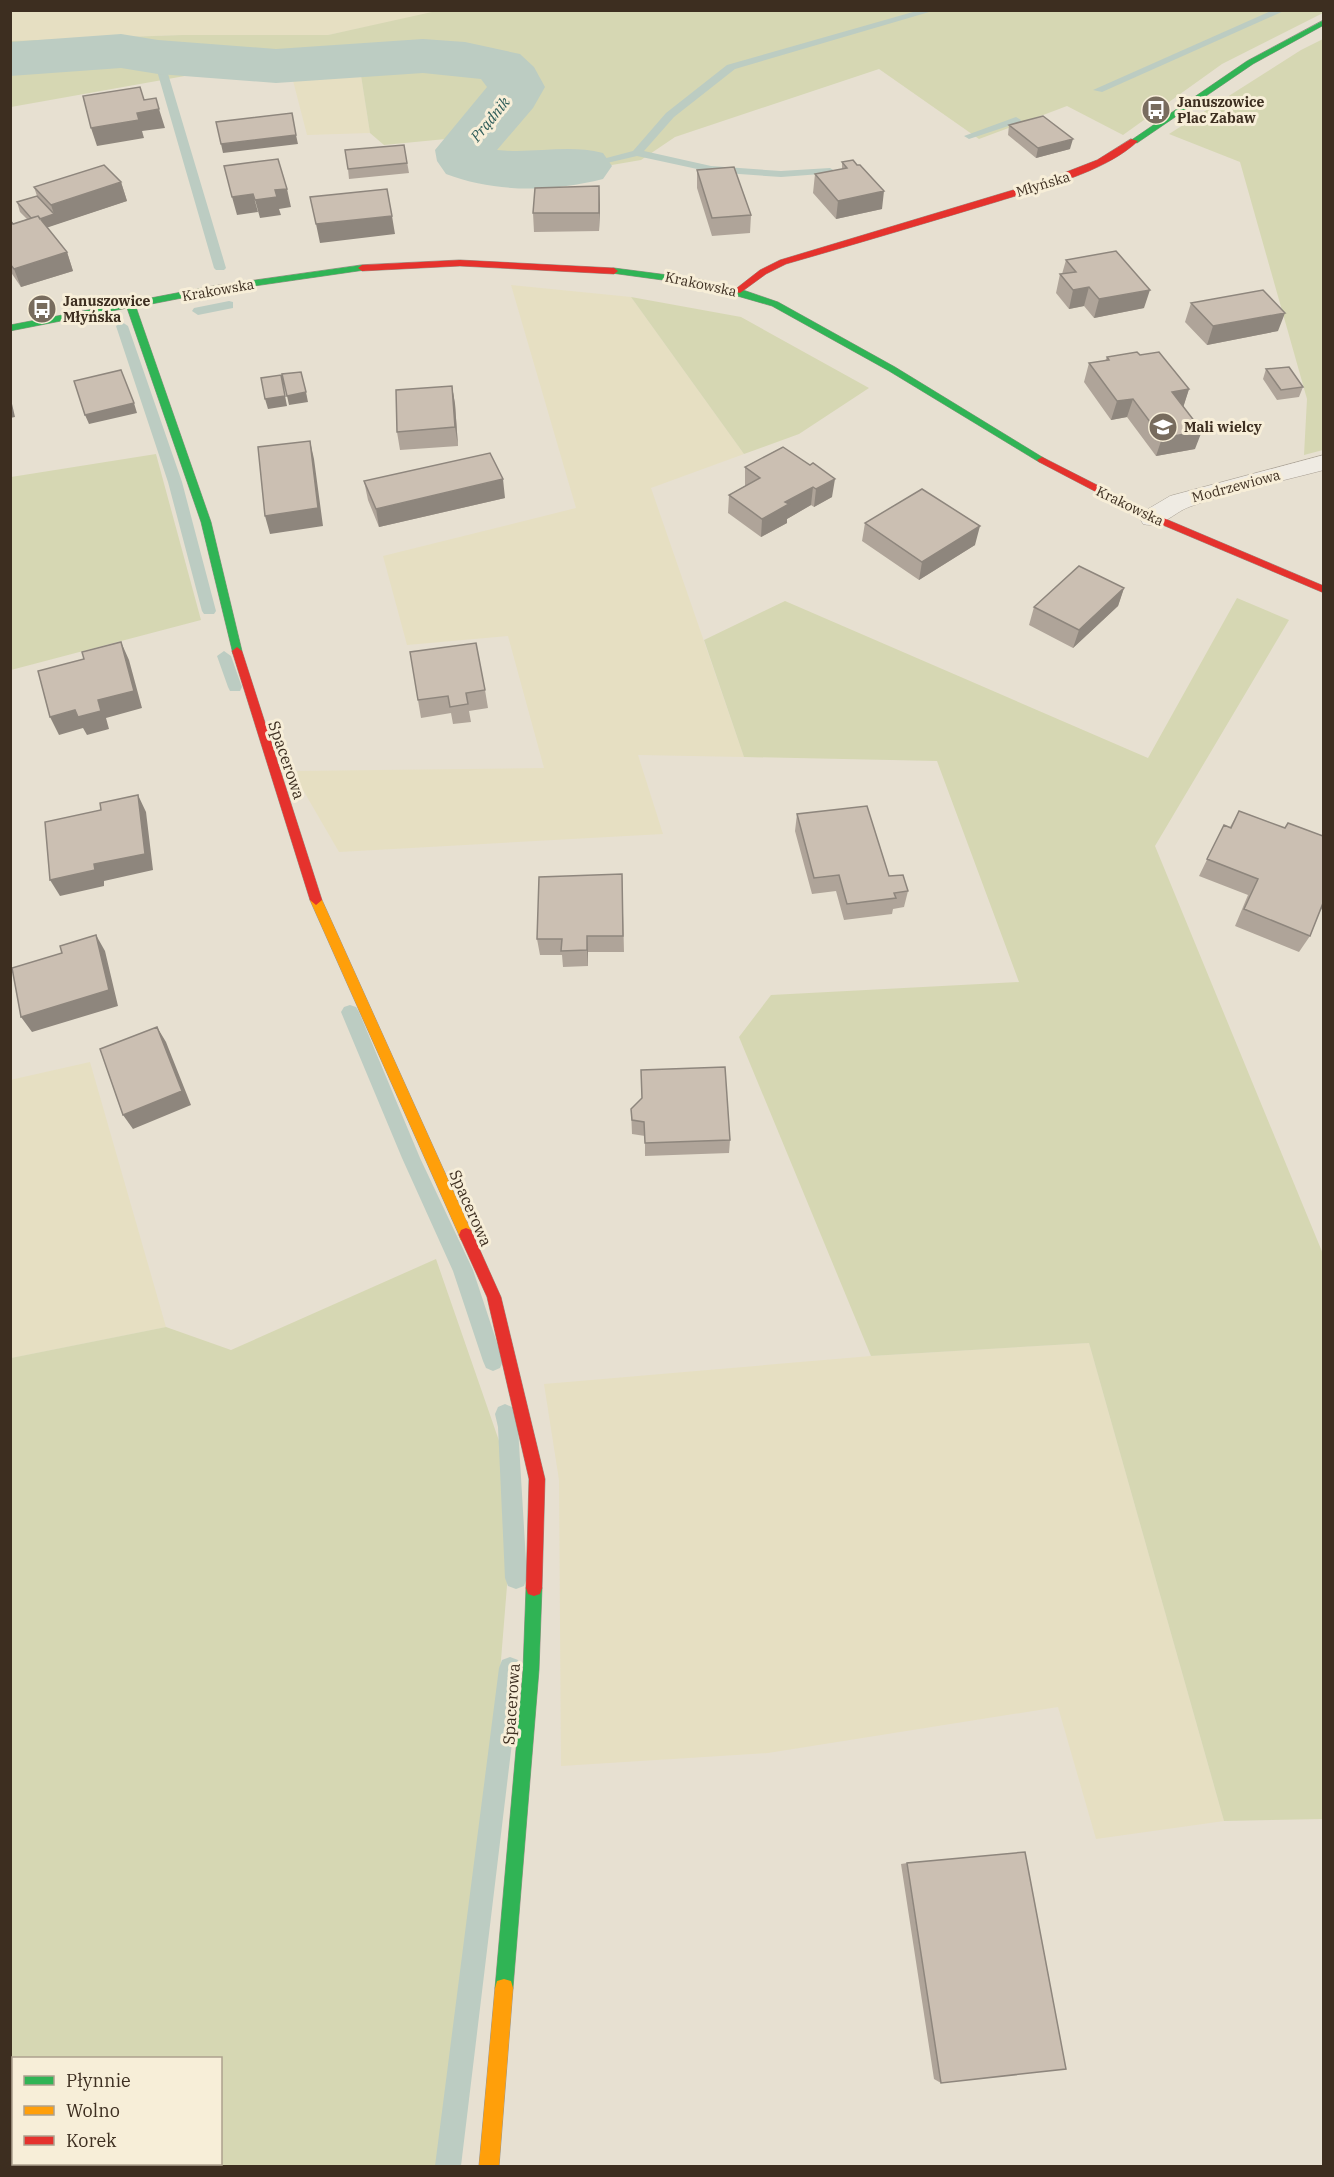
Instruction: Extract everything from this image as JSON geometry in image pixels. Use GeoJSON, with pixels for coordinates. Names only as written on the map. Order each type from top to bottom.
{"type":"FeatureCollection","features":[{"type":"Feature","properties":{"kind":"street","name":"Młyńska"},"geometry":{"type":"LineString","coordinates":[[737,291],[763,272],[783,262],[923,222],[1075,174],[1111,157],[1219,83],[1294,36],[1323,22]]}},
{"type":"Feature","properties":{"kind":"street","name":"Krakowska"},"geometry":{"type":"LineString","coordinates":[[10,328],[290,278],[390,266],[446,263],[544,266],[686,279],[737,291],[790,312],[866,354],[1052,467],[1152,518],[1323,590]]}},
{"type":"Feature","properties":{"kind":"street","name":"Spacerowa"},"geometry":{"type":"LineString","coordinates":[[131,306],[206,522],[227,618],[255,714],[321,914],[494,1297],[537,1479],[531,1670],[489,2166]]}},
{"type":"Feature","properties":{"kind":"street","name":"Modrzewiowa"},"geometry":{"type":"LineString","coordinates":[[1152,518],[1179,502],[1323,462]]}},
{"type":"Feature","properties":{"kind":"shaded area"},"geometry":{"type":"Polygon","coordinates":[[[10,11],[441,11],[328,35],[182,35],[11,41],[10,11]]]}},
{"type":"Feature","properties":{"kind":"shaded area"},"geometry":{"type":"Polygon","coordinates":[[[290,69],[360,69],[370,133],[307,135],[290,69]]]}},
{"type":"Feature","properties":{"kind":"shaded area"},"geometry":{"type":"Polygon","coordinates":[[[511,285],[631,297],[744,454],[651,488],[744,757],[638,755],[663,834],[339,852],[292,771],[544,768],[508,636],[407,645],[383,556],[576,508],[511,285]]]}},
{"type":"Feature","properties":{"kind":"shaded area"},"geometry":{"type":"Polygon","coordinates":[[[90,1062],[166,1327],[11,1358],[10,1080],[90,1062]]]}},
{"type":"Feature","properties":{"kind":"shaded area"},"geometry":{"type":"Polygon","coordinates":[[[1089,1343],[1224,1821],[1096,1839],[1058,1707],[768,1753],[561,1766],[559,1480],[544,1384],[871,1356],[1089,1343]]]}},
{"type":"Feature","properties":{"kind":"green space"},"geometry":{"type":"Polygon","coordinates":[[[441,10],[1323,11],[1323,13],[1222,64],[1123,135],[1067,106],[979,139],[879,69],[675,137],[641,160],[565,173],[484,175],[447,167],[456,138],[384,145],[370,133],[360,69],[224,69],[11,107],[10,41],[182,35],[328,35],[441,10]]]}},
{"type":"Feature","properties":{"kind":"green space"},"geometry":{"type":"Polygon","coordinates":[[[1323,39],[1323,450],[1304,455],[1307,399],[1240,162],[1169,134],[1301,50],[1323,39]]]}},
{"type":"Feature","properties":{"kind":"green space"},"geometry":{"type":"Polygon","coordinates":[[[631,297],[741,317],[869,388],[799,434],[744,454],[631,297]]]}},
{"type":"Feature","properties":{"kind":"green space"},"geometry":{"type":"Polygon","coordinates":[[[156,454],[201,620],[11,670],[11,477],[156,454]]]}},
{"type":"Feature","properties":{"kind":"green space"},"geometry":{"type":"Polygon","coordinates":[[[1237,598],[1289,620],[1155,846],[1323,1254],[1323,1819],[1224,1821],[1089,1343],[871,1356],[739,1037],[771,995],[1019,982],[937,761],[744,757],[704,640],[785,601],[1148,758],[1237,598]]]}},
{"type":"Feature","properties":{"kind":"green space"},"geometry":{"type":"Polygon","coordinates":[[[436,1259],[515,1487],[460,2166],[11,2166],[11,1358],[166,1327],[231,1350],[436,1259]]]}},
{"type":"Feature","properties":{"kind":"building"},"geometry":{"type":"Polygon","coordinates":[[[140,87],[144,100],[156,98],[159,109],[137,113],[139,120],[91,128],[83,96],[140,87]]]}},
{"type":"Feature","properties":{"kind":"building"},"geometry":{"type":"Polygon","coordinates":[[[292,113],[296,135],[221,144],[216,122],[292,113]]]}},
{"type":"Feature","properties":{"kind":"building"},"geometry":{"type":"Polygon","coordinates":[[[1043,116],[1073,139],[1038,148],[1009,125],[1043,116]]]}},
{"type":"Feature","properties":{"kind":"building"},"geometry":{"type":"Polygon","coordinates":[[[404,145],[407,163],[348,169],[345,150],[404,145]]]}},
{"type":"Feature","properties":{"kind":"building"},"geometry":{"type":"Polygon","coordinates":[[[278,159],[287,189],[275,190],[277,197],[255,200],[253,194],[232,197],[224,166],[278,159]]]}},
{"type":"Feature","properties":{"kind":"building"},"geometry":{"type":"Polygon","coordinates":[[[853,160],[884,191],[838,201],[815,174],[847,168],[842,162],[853,160]]]}},
{"type":"Feature","properties":{"kind":"building"},"geometry":{"type":"Polygon","coordinates":[[[104,165],[121,182],[51,205],[34,187],[104,165]]]}},
{"type":"Feature","properties":{"kind":"building"},"geometry":{"type":"Polygon","coordinates":[[[734,167],[751,215],[712,218],[697,170],[734,167]]]}},
{"type":"Feature","properties":{"kind":"building"},"geometry":{"type":"Polygon","coordinates":[[[599,186],[599,213],[533,213],[535,188],[599,186]]]}},
{"type":"Feature","properties":{"kind":"building"},"geometry":{"type":"Polygon","coordinates":[[[387,189],[392,216],[316,224],[310,197],[387,189]]]}},
{"type":"Feature","properties":{"kind":"building"},"geometry":{"type":"Polygon","coordinates":[[[37,196],[54,214],[40,219],[38,216],[31,218],[17,202],[37,196]]]}},
{"type":"Feature","properties":{"kind":"building"},"geometry":{"type":"Polygon","coordinates":[[[38,216],[67,252],[14,269],[10,264],[10,220],[13,224],[38,216]]]}},
{"type":"Feature","properties":{"kind":"building"},"geometry":{"type":"Polygon","coordinates":[[[1116,251],[1150,290],[1099,299],[1089,287],[1073,290],[1060,274],[1076,272],[1066,260],[1116,251]]]}},
{"type":"Feature","properties":{"kind":"building"},"geometry":{"type":"Polygon","coordinates":[[[1263,290],[1285,313],[1213,326],[1191,303],[1263,290]]]}},
{"type":"Feature","properties":{"kind":"building"},"geometry":{"type":"Polygon","coordinates":[[[1137,352],[1140,355],[1159,352],[1189,389],[1172,392],[1202,431],[1162,438],[1133,399],[1117,401],[1089,363],[1109,360],[1107,357],[1137,352]]]}},
{"type":"Feature","properties":{"kind":"building"},"geometry":{"type":"Polygon","coordinates":[[[1289,367],[1303,387],[1281,390],[1266,369],[1289,367]]]}},
{"type":"Feature","properties":{"kind":"building"},"geometry":{"type":"Polygon","coordinates":[[[121,370],[134,403],[85,415],[74,381],[121,370]]]}},
{"type":"Feature","properties":{"kind":"building"},"geometry":{"type":"Polygon","coordinates":[[[301,372],[306,392],[287,396],[282,374],[301,372]]]}},
{"type":"Feature","properties":{"kind":"building"},"geometry":{"type":"Polygon","coordinates":[[[281,375],[285,396],[265,399],[261,378],[281,375]]]}},
{"type":"Feature","properties":{"kind":"building"},"geometry":{"type":"Polygon","coordinates":[[[452,386],[455,427],[397,432],[396,390],[452,386]]]}},
{"type":"Feature","properties":{"kind":"building"},"geometry":{"type":"Polygon","coordinates":[[[310,441],[318,508],[265,516],[258,447],[310,441]]]}},
{"type":"Feature","properties":{"kind":"building"},"geometry":{"type":"Polygon","coordinates":[[[783,447],[810,465],[813,463],[835,479],[816,489],[813,487],[785,502],[789,504],[762,519],[729,495],[760,478],[745,467],[783,447]]]}},
{"type":"Feature","properties":{"kind":"building"},"geometry":{"type":"Polygon","coordinates":[[[490,453],[503,479],[376,509],[364,481],[490,453]]]}},
{"type":"Feature","properties":{"kind":"building"},"geometry":{"type":"Polygon","coordinates":[[[922,489],[980,526],[922,562],[865,523],[922,489]]]}},
{"type":"Feature","properties":{"kind":"building"},"geometry":{"type":"Polygon","coordinates":[[[1079,566],[1124,588],[1079,630],[1034,607],[1079,566]]]}},
{"type":"Feature","properties":{"kind":"building"},"geometry":{"type":"Polygon","coordinates":[[[121,642],[134,691],[98,700],[101,711],[78,717],[75,710],[50,717],[38,671],[84,659],[82,652],[121,642]]]}},
{"type":"Feature","properties":{"kind":"building"},"geometry":{"type":"Polygon","coordinates":[[[476,643],[485,690],[466,693],[468,704],[450,707],[448,696],[418,700],[410,652],[476,643]]]}},
{"type":"Feature","properties":{"kind":"building"},"geometry":{"type":"Polygon","coordinates":[[[138,795],[145,854],[94,864],[95,870],[50,880],[45,822],[101,810],[100,803],[138,795]]]}},
{"type":"Feature","properties":{"kind":"building"},"geometry":{"type":"Polygon","coordinates":[[[867,806],[889,876],[903,875],[908,891],[894,893],[896,898],[847,904],[839,875],[814,878],[797,814],[867,806]]]}},
{"type":"Feature","properties":{"kind":"building"},"geometry":{"type":"Polygon","coordinates":[[[1239,811],[1285,828],[1288,823],[1323,836],[1323,903],[1310,936],[1244,909],[1258,879],[1207,859],[1224,825],[1231,828],[1239,811]]]}},
{"type":"Feature","properties":{"kind":"building"},"geometry":{"type":"Polygon","coordinates":[[[622,874],[623,936],[587,936],[587,950],[561,951],[562,939],[537,939],[539,877],[622,874]]]}},
{"type":"Feature","properties":{"kind":"building"},"geometry":{"type":"Polygon","coordinates":[[[96,935],[109,990],[21,1017],[12,968],[62,953],[60,946],[96,935]]]}},
{"type":"Feature","properties":{"kind":"building"},"geometry":{"type":"Polygon","coordinates":[[[157,1027],[182,1091],[123,1115],[100,1049],[157,1027]]]}},
{"type":"Feature","properties":{"kind":"building"},"geometry":{"type":"Polygon","coordinates":[[[725,1067],[730,1140],[645,1143],[644,1122],[632,1120],[631,1109],[642,1098],[641,1070],[725,1067]]]}},
{"type":"Feature","properties":{"kind":"building"},"geometry":{"type":"Polygon","coordinates":[[[1025,1852],[1066,2069],[941,2083],[907,1863],[1025,1852]]]}},
{"type":"Feature","properties":{"kind":"waterway","name":"Prądnik"},"geometry":{"type":"LineString","coordinates":[[637,153],[670,115],[731,67],[932,10]]}},
{"type":"Feature","properties":{"kind":"waterway"},"geometry":{"type":"LineString","coordinates":[[1098,90],[1282,10]]}},
{"type":"Feature","properties":{"kind":"waterway","name":"Prądnik"},"geometry":{"type":"LineString","coordinates":[[10,59],[121,51],[158,57],[276,66],[423,56],[465,59],[500,66],[514,79],[516,87],[512,96],[465,150],[468,161],[481,166],[509,170],[581,166]]}},
{"type":"Feature","properties":{"kind":"waterway"},"geometry":{"type":"LineString","coordinates":[[158,57],[220,268]]}},
{"type":"Feature","properties":{"kind":"waterway"},"geometry":{"type":"LineString","coordinates":[[969,136],[1016,120]]}},
{"type":"Feature","properties":{"kind":"waterway","name":"Prądnik"},"geometry":{"type":"LineString","coordinates":[[581,166],[637,153]]}},
{"type":"Feature","properties":{"kind":"waterway"},"geometry":{"type":"LineString","coordinates":[[637,153],[711,169],[781,174],[830,171]]}},
{"type":"Feature","properties":{"kind":"waterway"},"geometry":{"type":"LineString","coordinates":[[198,311],[229,305]]}},
{"type":"Feature","properties":{"kind":"waterway"},"geometry":{"type":"LineString","coordinates":[[122,326],[175,482],[209,611]]}},
{"type":"Feature","properties":{"kind":"waterway"},"geometry":{"type":"LineString","coordinates":[[224,656],[235,687]]}},
{"type":"Feature","properties":{"kind":"waterway"},"geometry":{"type":"LineString","coordinates":[[350,1012],[411,1158],[463,1270],[493,1361]]}},
{"type":"Feature","properties":{"kind":"waterway"},"geometry":{"type":"LineString","coordinates":[[505,1414],[508,1427],[516,1578]]}},
{"type":"Feature","properties":{"kind":"waterway"},"geometry":{"type":"LineString","coordinates":[[448,2166],[510,1668]]}},
{"type":"Feature","properties":{"kind":"traffic: fast"},"geometry":{"type":"LineString","coordinates":[[1134,141],[1250,63],[1324,22]]}},
{"type":"Feature","properties":{"kind":"traffic: fast"},"geometry":{"type":"LineString","coordinates":[[10,328],[213,289],[362,268]]}},
{"type":"Feature","properties":{"kind":"traffic: fast"},"geometry":{"type":"LineString","coordinates":[[614,271],[699,282],[775,304],[892,369],[1042,460]]}},
{"type":"Feature","properties":{"kind":"traffic: fast"},"geometry":{"type":"LineString","coordinates":[[131,306],[206,522],[237,651]]}},
{"type":"Feature","properties":{"kind":"traffic: fast"},"geometry":{"type":"LineString","coordinates":[[504,1988],[531,1670],[534,1588]]}},
{"type":"Feature","properties":{"kind":"traffic: slow"},"geometry":{"type":"LineString","coordinates":[[316,900],[466,1235]]}},
{"type":"Feature","properties":{"kind":"traffic: slow"},"geometry":{"type":"LineString","coordinates":[[489,2166],[504,1988]]}},
{"type":"Feature","properties":{"kind":"traffic: jam"},"geometry":{"type":"LineString","coordinates":[[737,291],[763,272],[783,262],[1046,183],[1100,161],[1134,141]]}},
{"type":"Feature","properties":{"kind":"traffic: jam"},"geometry":{"type":"LineString","coordinates":[[362,268],[460,263],[614,271]]}},
{"type":"Feature","properties":{"kind":"traffic: jam"},"geometry":{"type":"LineString","coordinates":[[1042,460],[1150,516],[1324,590]]}},
{"type":"Feature","properties":{"kind":"traffic: jam"},"geometry":{"type":"LineString","coordinates":[[237,651],[316,900]]}},
{"type":"Feature","properties":{"kind":"traffic: jam"},"geometry":{"type":"LineString","coordinates":[[466,1235],[494,1297],[537,1479],[534,1588]]}},
{"type":"Feature","properties":{"kind":"place","name":"Januszowice Plac Zabaw"},"geometry":{"type":"Point","coordinates":[1156,110]}},
{"type":"Feature","properties":{"kind":"place","name":"Januszowice Młyńska"},"geometry":{"type":"Point","coordinates":[42,309]}},
{"type":"Feature","properties":{"kind":"place","name":"Mali wielcy"},"geometry":{"type":"Point","coordinates":[1163,427]}}]}
